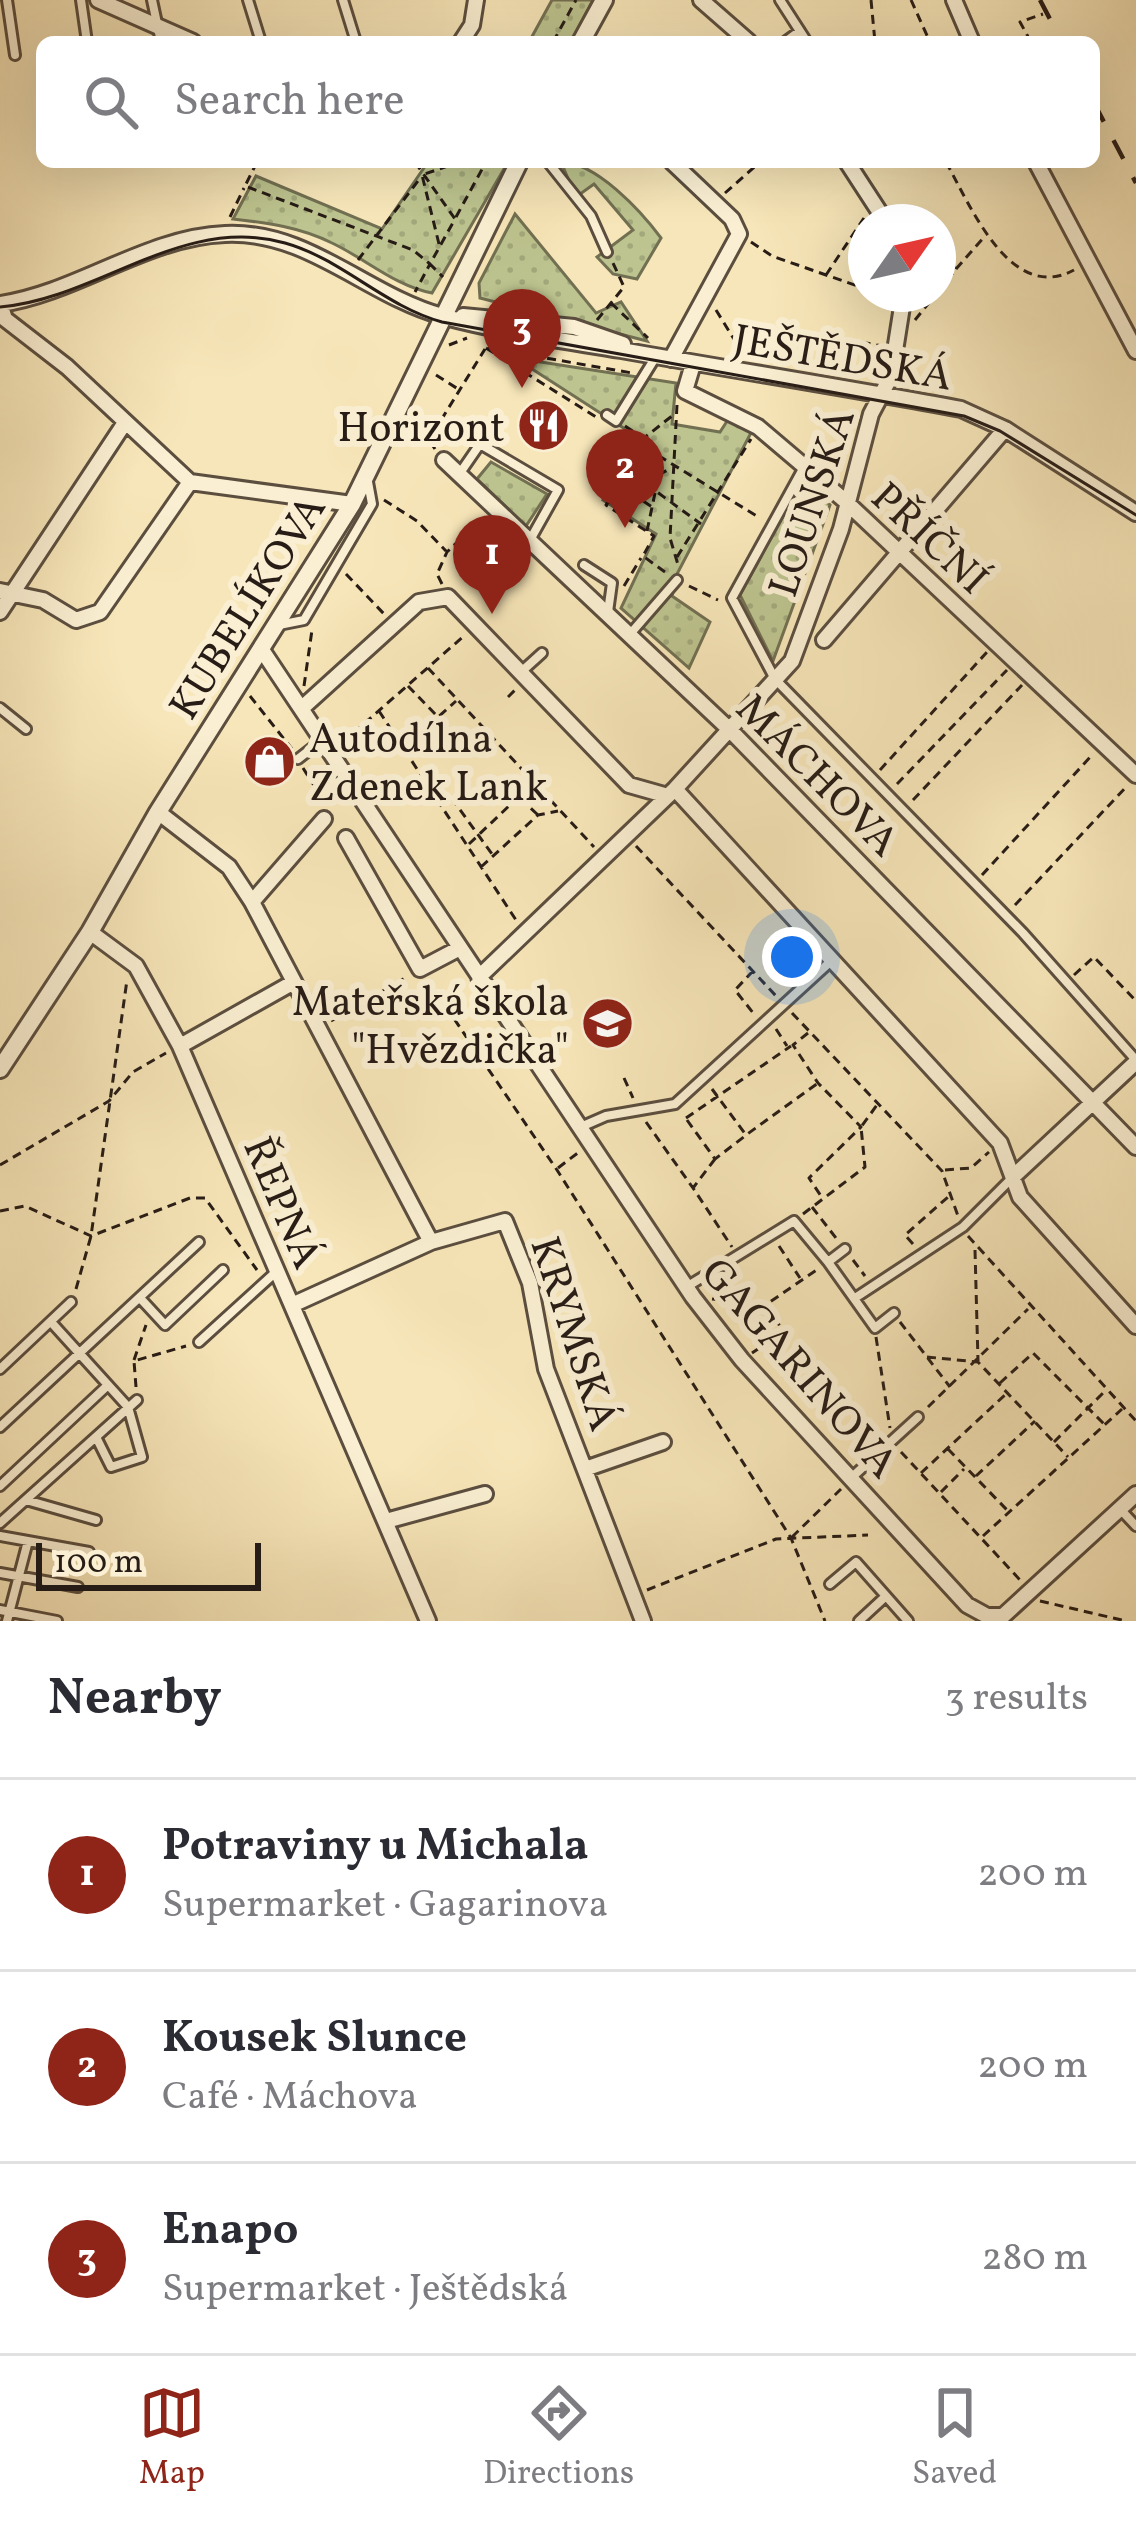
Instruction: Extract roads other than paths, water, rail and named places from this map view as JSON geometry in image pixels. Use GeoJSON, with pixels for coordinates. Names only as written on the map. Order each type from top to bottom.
{"type":"FeatureCollection","features":[{"type":"Feature","properties":{"kind":"street"},"geometry":{"type":"LineString","coordinates":[[98,0],[160,34]]}},
{"type":"Feature","properties":{"kind":"street"},"geometry":{"type":"LineString","coordinates":[[465,36],[476,0]]}},
{"type":"Feature","properties":{"kind":"street"},"geometry":{"type":"LineString","coordinates":[[584,36],[604,0]]}},
{"type":"Feature","properties":{"kind":"street"},"geometry":{"type":"LineString","coordinates":[[701,0],[742,36]]}},
{"type":"Feature","properties":{"kind":"street"},"geometry":{"type":"LineString","coordinates":[[954,0],[969,36]]}},
{"type":"Feature","properties":{"kind":"street","name":"KUBELÍKOVA"},"geometry":{"type":"LineString","coordinates":[[0,1069],[90,932],[158,812],[352,504],[369,484],[516,168]]}},
{"type":"Feature","properties":{"kind":"street"},"geometry":{"type":"LineString","coordinates":[[663,358],[740,234],[678,168]]}},
{"type":"Feature","properties":{"kind":"street"},"geometry":{"type":"LineString","coordinates":[[851,168],[874,204]]}},
{"type":"Feature","properties":{"kind":"street"},"geometry":{"type":"LineString","coordinates":[[1039,168],[1136,351]]}},
{"type":"Feature","properties":{"kind":"street","name":"JEŠTĚDSKÁ"},"geometry":{"type":"LineString","coordinates":[[0,304],[46,294],[164,248],[221,233],[270,237],[314,252],[408,306],[444,316],[488,314],[574,327],[663,358],[884,387],[961,409],[1005,429],[1136,513]]}},
{"type":"Feature","properties":{"kind":"street"},"geometry":{"type":"LineString","coordinates":[[0,304],[5,320],[67,367],[190,482],[352,504]]}},
{"type":"Feature","properties":{"kind":"street","name":"LOUNSKÁ"},"geometry":{"type":"LineString","coordinates":[[776,680],[792,662],[841,529],[844,500],[896,348],[901,312]]}},
{"type":"Feature","properties":{"kind":"street","name":"PŘÍČNÍ"},"geometry":{"type":"LineString","coordinates":[[693,364],[685,391],[758,427],[844,500],[1136,776]]}},
{"type":"Feature","properties":{"kind":"street"},"geometry":{"type":"LineString","coordinates":[[0,612],[6,592],[124,424]]}},
{"type":"Feature","properties":{"kind":"street"},"geometry":{"type":"LineString","coordinates":[[824,640],[1005,429]]}},
{"type":"Feature","properties":{"kind":"street","name":"MÁCHOVA"},"geometry":{"type":"LineString","coordinates":[[444,460],[730,730],[1136,1147]]}},
{"type":"Feature","properties":{"kind":"street"},"geometry":{"type":"LineString","coordinates":[[6,592],[43,600],[76,620],[100,612],[190,482]]}},
{"type":"Feature","properties":{"kind":"street"},"geometry":{"type":"LineString","coordinates":[[302,708],[419,599],[452,594],[521,678],[629,785],[672,793],[1000,1143],[1020,1197],[1136,1326]]}},
{"type":"Feature","properties":{"kind":"street","name":"GAGARINOVA"},"geometry":{"type":"LineString","coordinates":[[262,650],[583,1126],[689,1292],[742,1360],[967,1605],[1001,1618],[1136,1494]]}},
{"type":"Feature","properties":{"kind":"street"},"geometry":{"type":"LineString","coordinates":[[479,977],[672,793],[776,680]]}},
{"type":"Feature","properties":{"kind":"street"},"geometry":{"type":"LineString","coordinates":[[158,812],[229,867],[252,902],[431,1242]]}},
{"type":"Feature","properties":{"kind":"street"},"geometry":{"type":"LineString","coordinates":[[252,902],[324,819]]}},
{"type":"Feature","properties":{"kind":"street"},"geometry":{"type":"LineString","coordinates":[[346,838],[420,969],[460,947]]}},
{"type":"Feature","properties":{"kind":"street","name":"ŘEPNÁ"},"geometry":{"type":"LineString","coordinates":[[90,932],[136,966],[180,1046],[273,1275],[292,1305],[428,1621]]}},
{"type":"Feature","properties":{"kind":"street"},"geometry":{"type":"LineString","coordinates":[[180,1046],[294,982]]}},
{"type":"Feature","properties":{"kind":"street"},"geometry":{"type":"LineString","coordinates":[[1015,1175],[1136,1061]]}},
{"type":"Feature","properties":{"kind":"street","name":"KRYMSKÁ"},"geometry":{"type":"LineString","coordinates":[[292,1305],[431,1242],[505,1221],[530,1283],[546,1370],[643,1621]]}},
{"type":"Feature","properties":{"kind":"street","name":"KRYMSKÁ"},"geometry":{"type":"LineString","coordinates":[[585,1469],[663,1442]]}},
{"type":"Feature","properties":{"kind":"street"},"geometry":{"type":"LineString","coordinates":[[386,1521],[485,1494]]}},
{"type":"Feature","properties":{"kind":"lane"},"geometry":{"type":"LineString","coordinates":[[7,0],[15,55]]}},
{"type":"Feature","properties":{"kind":"lane"},"geometry":{"type":"LineString","coordinates":[[81,0],[86,36]]}},
{"type":"Feature","properties":{"kind":"lane"},"geometry":{"type":"LineString","coordinates":[[152,0],[160,34]]}},
{"type":"Feature","properties":{"kind":"lane"},"geometry":{"type":"LineString","coordinates":[[248,0],[258,36]]}},
{"type":"Feature","properties":{"kind":"lane"},"geometry":{"type":"LineString","coordinates":[[344,0],[354,36]]}},
{"type":"Feature","properties":{"kind":"lane"},"geometry":{"type":"LineString","coordinates":[[780,0],[803,36]]}},
{"type":"Feature","properties":{"kind":"lane"},"geometry":{"type":"LineString","coordinates":[[793,36],[800,31]]}},
{"type":"Feature","properties":{"kind":"lane"},"geometry":{"type":"LineString","coordinates":[[553,168],[591,216],[608,252]]}},
{"type":"Feature","properties":{"kind":"lane"},"geometry":{"type":"LineString","coordinates":[[612,418],[663,358]]}},
{"type":"Feature","properties":{"kind":"lane"},"geometry":{"type":"LineString","coordinates":[[459,474],[480,444],[559,490],[530,540]]}},
{"type":"Feature","properties":{"kind":"lane"},"geometry":{"type":"LineString","coordinates":[[803,469],[732,598],[776,680],[1005,915],[1136,1061]]}},
{"type":"Feature","properties":{"kind":"lane"},"geometry":{"type":"LineString","coordinates":[[277,625],[304,620],[372,505],[369,484]]}},
{"type":"Feature","properties":{"kind":"lane"},"geometry":{"type":"LineString","coordinates":[[584,566],[612,584],[608,612]]}},
{"type":"Feature","properties":{"kind":"lane"},"geometry":{"type":"LineString","coordinates":[[631,633],[677,580]]}},
{"type":"Feature","properties":{"kind":"lane"},"geometry":{"type":"LineString","coordinates":[[521,678],[542,653]]}},
{"type":"Feature","properties":{"kind":"lane"},"geometry":{"type":"LineString","coordinates":[[0,708],[26,729]]}},
{"type":"Feature","properties":{"kind":"lane"},"geometry":{"type":"LineString","coordinates":[[298,759],[327,746]]}},
{"type":"Feature","properties":{"kind":"lane"},"geometry":{"type":"LineString","coordinates":[[583,1126],[676,1104],[830,962]]}},
{"type":"Feature","properties":{"kind":"lane"},"geometry":{"type":"LineString","coordinates":[[855,1298],[963,1227],[1015,1175]]}},
{"type":"Feature","properties":{"kind":"lane"},"geometry":{"type":"LineString","coordinates":[[689,1292],[737,1255],[794,1221],[875,1328],[894,1313]]}},
{"type":"Feature","properties":{"kind":"lane"},"geometry":{"type":"LineString","coordinates":[[0,1427],[200,1242]]}},
{"type":"Feature","properties":{"kind":"lane"},"geometry":{"type":"LineString","coordinates":[[827,1262],[845,1249]]}},
{"type":"Feature","properties":{"kind":"lane"},"geometry":{"type":"LineString","coordinates":[[140,1298],[165,1325],[224,1270]]}},
{"type":"Feature","properties":{"kind":"lane"},"geometry":{"type":"LineString","coordinates":[[199,1342],[273,1275]]}},
{"type":"Feature","properties":{"kind":"lane"},"geometry":{"type":"LineString","coordinates":[[0,1369],[71,1302]]}},
{"type":"Feature","properties":{"kind":"lane"},"geometry":{"type":"LineString","coordinates":[[50,1322],[128,1407],[143,1449],[139,1460],[111,1467],[96,1437]]}},
{"type":"Feature","properties":{"kind":"lane"},"geometry":{"type":"LineString","coordinates":[[0,1486],[108,1384]]}},
{"type":"Feature","properties":{"kind":"lane"},"geometry":{"type":"LineString","coordinates":[[0,1523],[137,1400]]}},
{"type":"Feature","properties":{"kind":"lane"},"geometry":{"type":"LineString","coordinates":[[851,1478],[918,1417]]}},
{"type":"Feature","properties":{"kind":"lane"},"geometry":{"type":"LineString","coordinates":[[26,1500],[96,1520]]}},
{"type":"Feature","properties":{"kind":"lane"},"geometry":{"type":"LineString","coordinates":[[1120,1509],[1136,1526]]}},
{"type":"Feature","properties":{"kind":"lane"},"geometry":{"type":"LineString","coordinates":[[0,1536],[89,1552]]}},
{"type":"Feature","properties":{"kind":"lane"},"geometry":{"type":"LineString","coordinates":[[28,1541],[6,1614],[57,1621]]}},
{"type":"Feature","properties":{"kind":"lane"},"geometry":{"type":"LineString","coordinates":[[830,1584],[856,1562],[908,1621]]}},
{"type":"Feature","properties":{"kind":"lane"},"geometry":{"type":"LineString","coordinates":[[0,1573],[78,1588]]}},
{"type":"Feature","properties":{"kind":"lane"},"geometry":{"type":"LineString","coordinates":[[860,1621],[886,1597]]}},
{"type":"Feature","properties":{"kind":"tram line"},"geometry":{"type":"LineString","coordinates":[[0,307],[71,290],[175,248],[247,237],[285,243],[442,322],[964,416],[1000,431],[1136,515]]}},
{"type":"Feature","properties":{"kind":"railway"},"geometry":{"type":"LineString","coordinates":[[1040,0],[1059,36]]}},
{"type":"Feature","properties":{"kind":"railway"},"geometry":{"type":"LineString","coordinates":[[1100,114],[1136,183]]}},
{"type":"Feature","properties":{"kind":"place","name":"Enapo"},"geometry":{"type":"Point","coordinates":[522,388]}},
{"type":"Feature","properties":{"kind":"place","name":"Horizont"},"geometry":{"type":"Point","coordinates":[544,426]}},
{"type":"Feature","properties":{"kind":"place","name":"Kousek Slunce"},"geometry":{"type":"Point","coordinates":[625,528]}},
{"type":"Feature","properties":{"kind":"place","name":"Potraviny u Michala"},"geometry":{"type":"Point","coordinates":[492,614]}},
{"type":"Feature","properties":{"kind":"place","name":"Autodílna Zdenek Lank"},"geometry":{"type":"Point","coordinates":[270,761]}},
{"type":"Feature","properties":{"kind":"place","name":"Mateřská škola \"Hvězdička\""},"geometry":{"type":"Point","coordinates":[608,1024]}}]}
